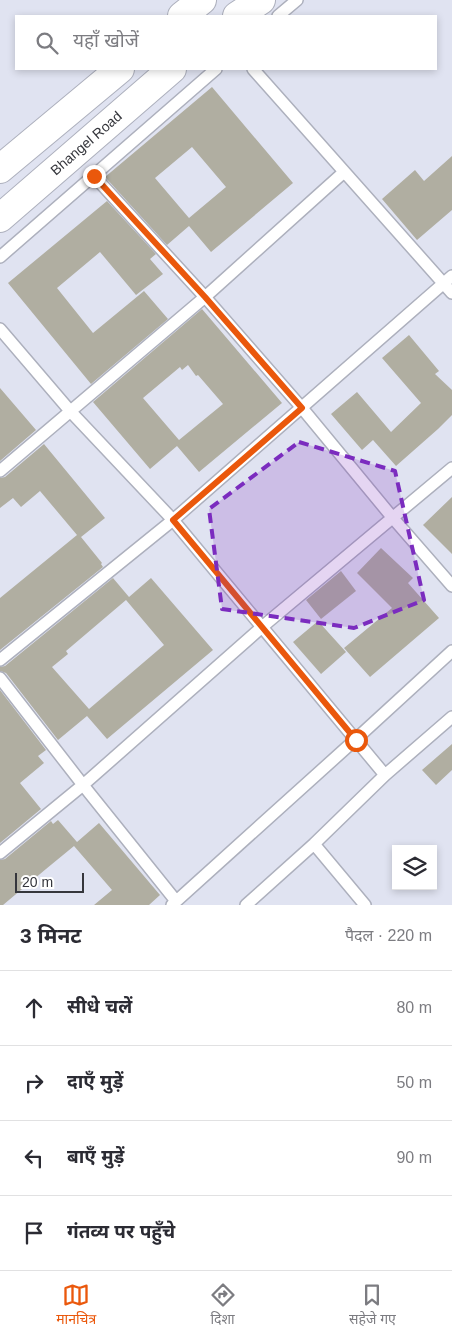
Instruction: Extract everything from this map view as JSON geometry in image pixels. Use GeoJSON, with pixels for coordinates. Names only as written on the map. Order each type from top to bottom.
{"type":"FeatureCollection","features":[{"type":"Feature","properties":{"kind":"street"},"geometry":{"type":"LineString","coordinates":[[238,15],[261,0]]}},
{"type":"Feature","properties":{"kind":"street"},"geometry":{"type":"LineString","coordinates":[[0,169],[119,70]]}},
{"type":"Feature","properties":{"kind":"street","name":"Bhangel Road"},"geometry":{"type":"LineString","coordinates":[[0,218],[171,70]]}},
{"type":"Feature","properties":{"kind":"lane"},"geometry":{"type":"LineString","coordinates":[[279,15],[297,0]]}},
{"type":"Feature","properties":{"kind":"lane"},"geometry":{"type":"LineString","coordinates":[[0,257],[215,70]]}},
{"type":"Feature","properties":{"kind":"lane"},"geometry":{"type":"LineString","coordinates":[[254,70],[344,172],[448,280],[452,293]]}},
{"type":"Feature","properties":{"kind":"lane"},"geometry":{"type":"LineString","coordinates":[[0,471],[205,297],[344,172]]}},
{"type":"Feature","properties":{"kind":"lane"},"geometry":{"type":"LineString","coordinates":[[94,176],[205,297],[302,408],[452,586]]}},
{"type":"Feature","properties":{"kind":"lane"},"geometry":{"type":"LineString","coordinates":[[0,660],[173,520],[448,280]]}},
{"type":"Feature","properties":{"kind":"lane"},"geometry":{"type":"LineString","coordinates":[[0,329],[71,412],[173,520],[385,775]]}},
{"type":"Feature","properties":{"kind":"lane"},"geometry":{"type":"LineString","coordinates":[[0,853],[83,785],[262,627],[452,468]]}},
{"type":"Feature","properties":{"kind":"lane"},"geometry":{"type":"LineString","coordinates":[[0,678],[174,903],[452,651]]}},
{"type":"Feature","properties":{"kind":"lane"},"geometry":{"type":"LineString","coordinates":[[246,905],[314,844],[385,775],[452,717]]}},
{"type":"Feature","properties":{"kind":"lane"},"geometry":{"type":"LineString","coordinates":[[314,844],[365,905]]}},
{"type":"Feature","properties":{"kind":"highlighted area"},"geometry":{"type":"Polygon","coordinates":[[[299,442],[395,471],[424,600],[354,628],[222,609],[209,509],[299,442]]]}},
{"type":"Feature","properties":{"kind":"building"},"geometry":{"type":"Polygon","coordinates":[[[212,87],[293,183],[211,252],[189,226],[167,245],[105,177],[212,87]],[[192,147],[155,178],[189,218],[226,187],[192,147]]]}},
{"type":"Feature","properties":{"kind":"building"},"geometry":{"type":"Polygon","coordinates":[[[452,156],[452,210],[417,240],[382,199],[415,170],[424,181],[452,156]]]}},
{"type":"Feature","properties":{"kind":"building"},"geometry":{"type":"Polygon","coordinates":[[[107,201],[156,254],[150,259],[163,274],[136,295],[100,252],[57,288],[93,333],[144,291],[168,319],[91,384],[8,283],[107,201]]]}},
{"type":"Feature","properties":{"kind":"building"},"geometry":{"type":"Polygon","coordinates":[[[202,309],[282,403],[199,472],[177,446],[150,469],[93,402],[202,309]],[[188,365],[182,370],[180,367],[143,398],[179,440],[223,404],[198,375],[196,376],[188,365]]]}},
{"type":"Feature","properties":{"kind":"building"},"geometry":{"type":"Polygon","coordinates":[[[409,335],[439,371],[435,374],[452,390],[452,415],[396,466],[373,440],[362,450],[331,414],[357,392],[391,432],[421,403],[382,358],[409,335]]]}},
{"type":"Feature","properties":{"kind":"building"},"geometry":{"type":"Polygon","coordinates":[[[0,388],[36,430],[0,461],[0,388]]]}},
{"type":"Feature","properties":{"kind":"building"},"geometry":{"type":"Polygon","coordinates":[[[44,444],[105,518],[81,537],[102,563],[103,567],[0,650],[0,598],[77,535],[40,491],[21,507],[13,498],[0,508],[0,478],[5,477],[44,444]]]}},
{"type":"Feature","properties":{"kind":"building"},"geometry":{"type":"Polygon","coordinates":[[[452,497],[452,554],[423,525],[452,497]]]}},
{"type":"Feature","properties":{"kind":"building"},"geometry":{"type":"Polygon","coordinates":[[[381,548],[413,578],[408,583],[439,618],[370,677],[344,648],[392,608],[357,573],[381,548]]]}},
{"type":"Feature","properties":{"kind":"building"},"geometry":{"type":"Polygon","coordinates":[[[341,571],[356,591],[321,619],[306,600],[341,571]]]}},
{"type":"Feature","properties":{"kind":"building"},"geometry":{"type":"Polygon","coordinates":[[[113,578],[129,597],[151,578],[213,650],[107,739],[87,716],[58,740],[6,673],[0,671],[0,667],[5,666],[113,578]],[[126,600],[66,651],[68,654],[52,667],[89,709],[164,645],[126,600]]]}},
{"type":"Feature","properties":{"kind":"building"},"geometry":{"type":"Polygon","coordinates":[[[318,621],[346,652],[321,674],[293,642],[318,621]]]}},
{"type":"Feature","properties":{"kind":"building"},"geometry":{"type":"Polygon","coordinates":[[[0,690],[46,750],[38,756],[44,763],[20,783],[41,809],[0,843],[0,690]]]}},
{"type":"Feature","properties":{"kind":"building"},"geometry":{"type":"Polygon","coordinates":[[[452,744],[452,770],[436,785],[422,770],[452,744]]]}},
{"type":"Feature","properties":{"kind":"building"},"geometry":{"type":"Polygon","coordinates":[[[58,820],[77,842],[99,823],[160,895],[149,905],[94,905],[112,890],[74,846],[3,905],[0,905],[0,860],[5,859],[51,821],[53,824],[58,820]]]}},
{"type":"Feature","properties":{"kind":"route"},"geometry":{"type":"LineString","coordinates":[[94,176],[205,297],[302,408],[173,520],[356,740]]}}]}
